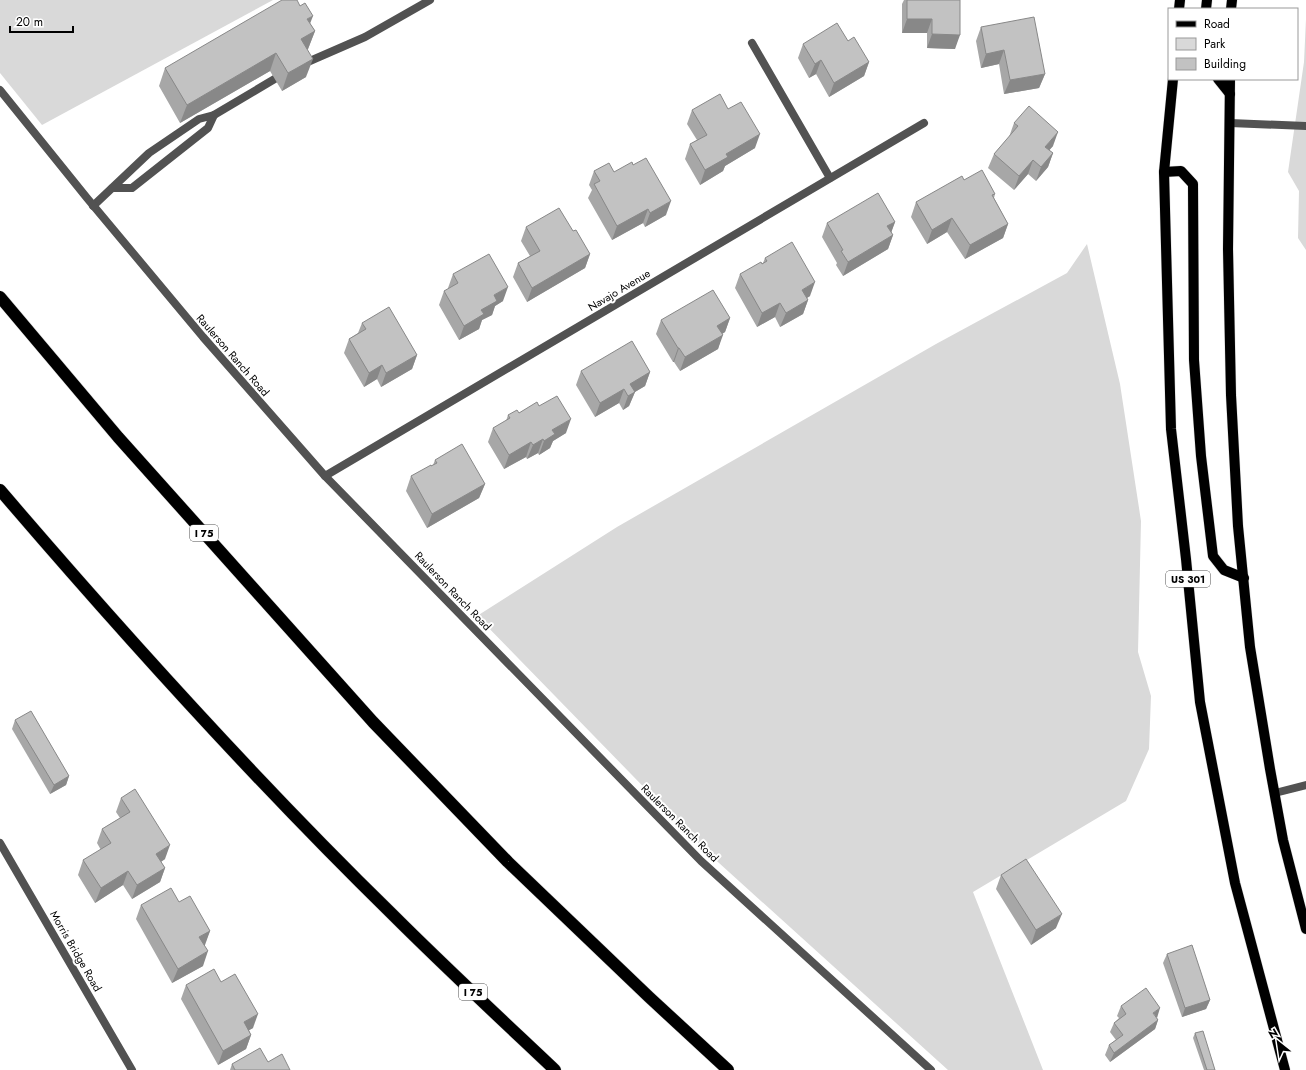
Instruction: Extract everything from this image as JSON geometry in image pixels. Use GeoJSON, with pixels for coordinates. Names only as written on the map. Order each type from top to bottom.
{"type":"FeatureCollection","features":[{"type":"Feature","properties":{"kind":"highway","name":"I 75"},"geometry":{"type":"LineString","coordinates":[[0,297],[118,437],[373,722],[508,862],[649,998],[728,1070]]}},
{"type":"Feature","properties":{"kind":"highway","name":"I 75"},"geometry":{"type":"LineString","coordinates":[[0,490],[81,584],[284,804],[391,913],[555,1070]]}},
{"type":"Feature","properties":{"kind":"main road","name":"US 301"},"geometry":{"type":"LineString","coordinates":[[1174,80],[1164,172],[1171,429],[1200,702],[1235,882],[1285,1070]]}},
{"type":"Feature","properties":{"kind":"main road"},"geometry":{"type":"LineString","coordinates":[[1219,80],[1230,94]]}},
{"type":"Feature","properties":{"kind":"main road"},"geometry":{"type":"LineString","coordinates":[[1230,80],[1228,250],[1231,395],[1238,526],[1250,647],[1274,793],[1283,840],[1306,929]]}},
{"type":"Feature","properties":{"kind":"main road"},"geometry":{"type":"LineString","coordinates":[[1164,172],[1181,171],[1193,184],[1194,360],[1201,456],[1213,556],[1224,570],[1244,578]]}},
{"type":"Feature","properties":{"kind":"street"},"geometry":{"type":"LineString","coordinates":[[93,206],[150,153],[199,119],[214,115],[293,68],[365,37],[430,0]]}},
{"type":"Feature","properties":{"kind":"street"},"geometry":{"type":"LineString","coordinates":[[752,43],[830,178]]}},
{"type":"Feature","properties":{"kind":"street","name":"Raulerson Ranch Road"},"geometry":{"type":"LineString","coordinates":[[0,90],[93,206],[203,337],[325,476],[701,861],[931,1070]]}},
{"type":"Feature","properties":{"kind":"street"},"geometry":{"type":"LineString","coordinates":[[112,188],[132,188],[208,128],[214,115]]}},
{"type":"Feature","properties":{"kind":"street","name":"Navajo Avenue"},"geometry":{"type":"LineString","coordinates":[[325,476],[924,123]]}},
{"type":"Feature","properties":{"kind":"street"},"geometry":{"type":"LineString","coordinates":[[1230,123],[1306,126]]}},
{"type":"Feature","properties":{"kind":"street"},"geometry":{"type":"LineString","coordinates":[[1274,793],[1306,785]]}},
{"type":"Feature","properties":{"kind":"street","name":"Morris Bridge Road"},"geometry":{"type":"LineString","coordinates":[[0,843],[132,1070]]}},
{"type":"Feature","properties":{"kind":"green space"},"geometry":{"type":"Polygon","coordinates":[[[0,0],[273,0],[42,125],[0,73],[0,0]]]}},
{"type":"Feature","properties":{"kind":"green space"},"geometry":{"type":"Polygon","coordinates":[[[1306,19],[1306,250],[1298,238],[1299,191],[1288,172],[1304,62],[1306,19]]]}},
{"type":"Feature","properties":{"kind":"green space"},"geometry":{"type":"Polygon","coordinates":[[[1087,244],[1120,384],[1141,521],[1138,652],[1151,696],[1149,749],[1126,801],[973,892],[1043,1070],[948,1070],[708,853],[477,616],[617,527],[936,344],[1067,273],[1087,244]]]}},
{"type":"Feature","properties":{"kind":"building"},"geometry":{"type":"Polygon","coordinates":[[[282,0],[297,0],[300,6],[305,3],[313,16],[307,19],[315,31],[301,39],[313,59],[288,73],[276,53],[187,105],[165,68],[282,0]]]}},
{"type":"Feature","properties":{"kind":"building"},"geometry":{"type":"Polygon","coordinates":[[[907,0],[960,0],[960,35],[932,34],[932,19],[907,19],[907,0]]]}},
{"type":"Feature","properties":{"kind":"building"},"geometry":{"type":"Polygon","coordinates":[[[1034,17],[1045,74],[1010,80],[1004,50],[986,54],[981,27],[1034,17]]]}},
{"type":"Feature","properties":{"kind":"building"},"geometry":{"type":"Polygon","coordinates":[[[837,23],[848,41],[854,37],[869,62],[834,83],[821,60],[815,64],[803,44],[837,23]]]}},
{"type":"Feature","properties":{"kind":"building"},"geometry":{"type":"Polygon","coordinates":[[[720,94],[728,109],[741,102],[760,134],[726,154],[728,157],[705,170],[690,144],[707,135],[692,110],[720,94]]]}},
{"type":"Feature","properties":{"kind":"building"},"geometry":{"type":"Polygon","coordinates":[[[1029,106],[1058,132],[1045,147],[1053,153],[1041,167],[1033,160],[1019,176],[994,154],[1018,126],[1014,123],[1029,106]]]}},
{"type":"Feature","properties":{"kind":"building"},"geometry":{"type":"Polygon","coordinates":[[[646,158],[671,201],[650,213],[648,209],[617,226],[594,184],[600,181],[594,171],[609,163],[614,172],[632,162],[633,165],[646,158]]]}},
{"type":"Feature","properties":{"kind":"building"},"geometry":{"type":"Polygon","coordinates":[[[982,170],[995,194],[992,195],[1008,224],[970,245],[952,218],[932,230],[916,202],[962,176],[964,180],[982,170]]]}},
{"type":"Feature","properties":{"kind":"building"},"geometry":{"type":"Polygon","coordinates":[[[878,193],[895,222],[887,226],[893,235],[848,262],[841,251],[843,250],[827,223],[878,193]]]}},
{"type":"Feature","properties":{"kind":"building"},"geometry":{"type":"Polygon","coordinates":[[[559,208],[573,231],[576,230],[590,254],[532,288],[518,263],[540,251],[526,227],[559,208]]]}},
{"type":"Feature","properties":{"kind":"building"},"geometry":{"type":"Polygon","coordinates":[[[792,242],[815,282],[802,290],[808,300],[786,313],[780,303],[762,313],[740,274],[761,262],[762,264],[767,261],[765,258],[792,242]]]}},
{"type":"Feature","properties":{"kind":"building"},"geometry":{"type":"Polygon","coordinates":[[[489,254],[508,287],[494,295],[497,301],[481,310],[484,314],[464,326],[444,291],[458,283],[453,274],[489,254]]]}},
{"type":"Feature","properties":{"kind":"building"},"geometry":{"type":"Polygon","coordinates":[[[713,290],[730,318],[717,326],[723,335],[685,357],[661,320],[713,290]]]}},
{"type":"Feature","properties":{"kind":"building"},"geometry":{"type":"Polygon","coordinates":[[[389,307],[417,355],[386,373],[382,365],[369,373],[349,339],[366,329],[362,323],[389,307]]]}},
{"type":"Feature","properties":{"kind":"building"},"geometry":{"type":"Polygon","coordinates":[[[632,341],[650,372],[630,384],[635,392],[628,396],[624,389],[600,403],[581,371],[632,341]]]}},
{"type":"Feature","properties":{"kind":"building"},"geometry":{"type":"Polygon","coordinates":[[[557,396],[571,419],[552,430],[555,434],[544,441],[543,439],[533,445],[531,442],[509,455],[493,428],[510,418],[508,415],[517,410],[519,413],[537,402],[539,406],[557,396]]]}},
{"type":"Feature","properties":{"kind":"building"},"geometry":{"type":"Polygon","coordinates":[[[462,444],[485,484],[432,514],[411,476],[437,463],[435,460],[462,444]]]}},
{"type":"Feature","properties":{"kind":"building"},"geometry":{"type":"Polygon","coordinates":[[[31,711],[69,776],[54,785],[15,720],[31,711]]]}},
{"type":"Feature","properties":{"kind":"building"},"geometry":{"type":"Polygon","coordinates":[[[135,789],[170,845],[156,854],[165,868],[137,885],[128,871],[101,888],[83,860],[111,843],[102,829],[130,812],[121,798],[135,789]]]}},
{"type":"Feature","properties":{"kind":"building"},"geometry":{"type":"Polygon","coordinates":[[[1026,859],[1062,914],[1036,930],[1001,875],[1026,859]]]}},
{"type":"Feature","properties":{"kind":"building"},"geometry":{"type":"Polygon","coordinates":[[[171,888],[179,902],[190,896],[210,931],[199,937],[208,951],[178,969],[141,905],[171,888]]]}},
{"type":"Feature","properties":{"kind":"building"},"geometry":{"type":"Polygon","coordinates":[[[1192,945],[1210,1000],[1185,1008],[1167,954],[1192,945]]]}},
{"type":"Feature","properties":{"kind":"building"},"geometry":{"type":"Polygon","coordinates":[[[214,969],[221,982],[235,974],[258,1014],[244,1022],[251,1035],[223,1051],[186,985],[214,969]]]}},
{"type":"Feature","properties":{"kind":"building"},"geometry":{"type":"Polygon","coordinates":[[[1146,988],[1160,1008],[1153,1013],[1158,1020],[1114,1053],[1109,1045],[1123,1035],[1114,1023],[1126,1014],[1121,1006],[1146,988]]]}},
{"type":"Feature","properties":{"kind":"building"},"geometry":{"type":"Polygon","coordinates":[[[1203,1031],[1215,1070],[1207,1070],[1195,1033],[1203,1031]]]}},
{"type":"Feature","properties":{"kind":"building"},"geometry":{"type":"Polygon","coordinates":[[[260,1048],[268,1062],[282,1054],[290,1070],[235,1070],[232,1064],[260,1048]]]}}]}
